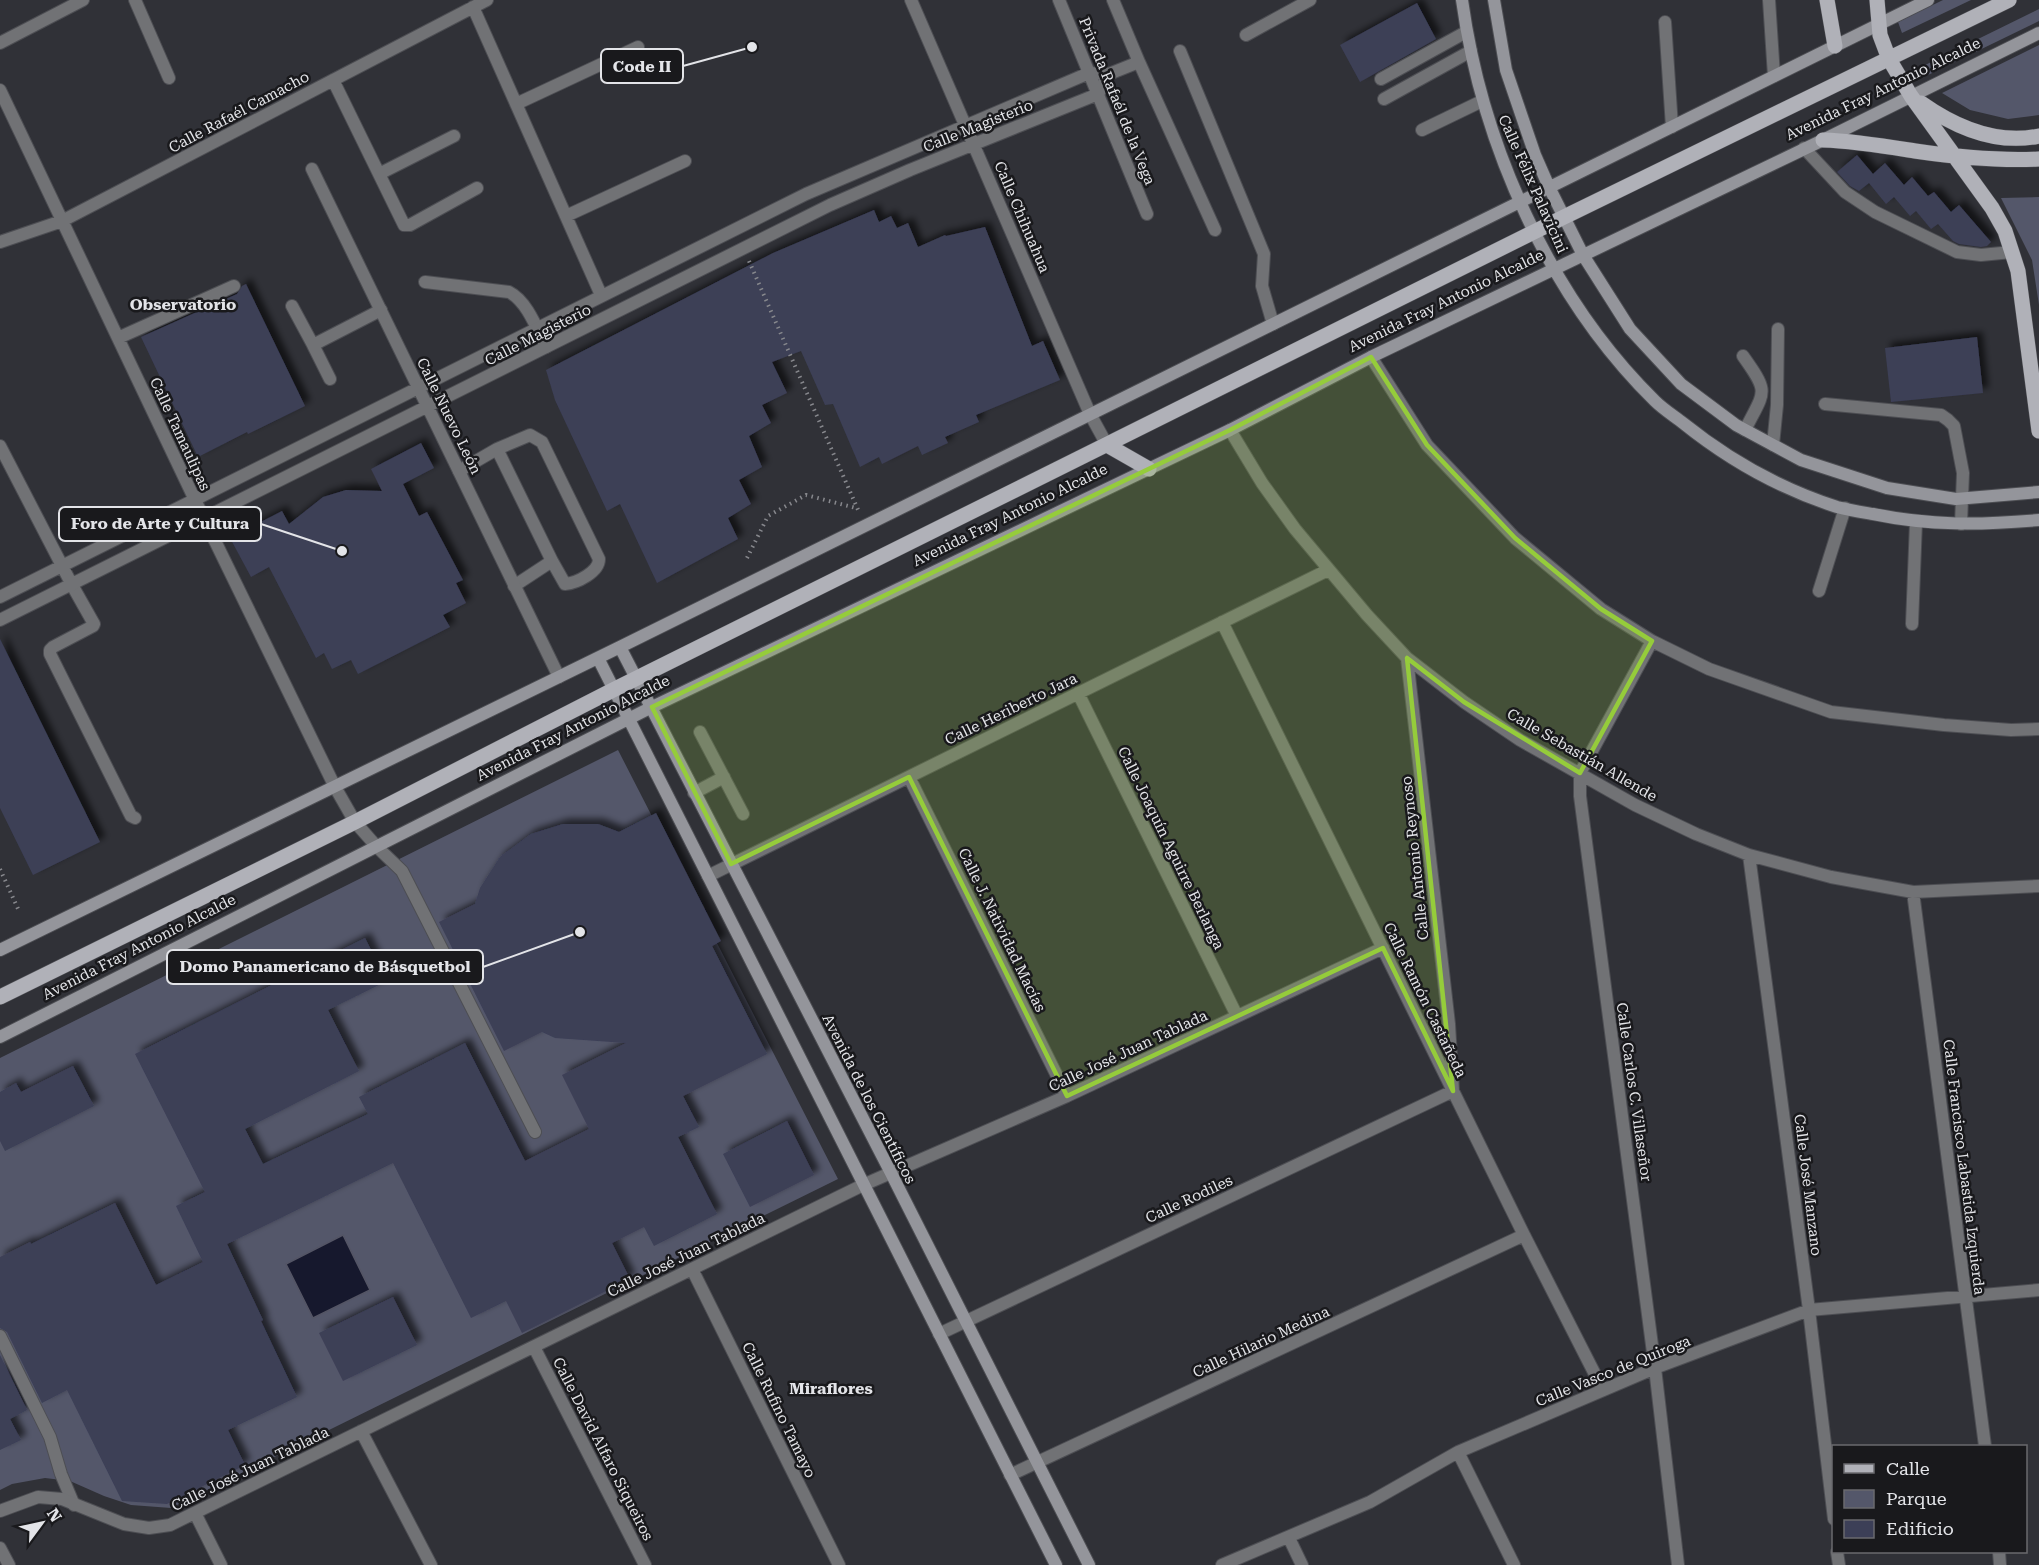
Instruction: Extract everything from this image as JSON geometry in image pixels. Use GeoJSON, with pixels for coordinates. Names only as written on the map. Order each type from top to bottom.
{"type":"FeatureCollection","features":[{"type":"Feature","properties":{"kind":"main road"},"geometry":{"type":"LineString","coordinates":[[1827,0],[1835,46]]}},
{"type":"Feature","properties":{"kind":"main road"},"geometry":{"type":"LineString","coordinates":[[1877,0],[1878,25],[1889,59],[1911,96],[1992,208],[2005,231],[2018,271],[2039,431]]}},
{"type":"Feature","properties":{"kind":"main road","name":"Avenida Fray Antonio Alcalde"},"geometry":{"type":"LineString","coordinates":[[0,997],[1535,232],[2009,0]]}},
{"type":"Feature","properties":{"kind":"main road"},"geometry":{"type":"LineString","coordinates":[[1911,96],[1939,116],[1965,129],[2002,138],[2039,136]]}},
{"type":"Feature","properties":{"kind":"main road"},"geometry":{"type":"LineString","coordinates":[[1823,140],[1855,141],[1954,156],[2007,160],[2039,159]]}},
{"type":"Feature","properties":{"kind":"main road"},"geometry":{"type":"LineString","coordinates":[[1107,445],[1149,469]]}},
{"type":"Feature","properties":{"kind":"street"},"geometry":{"type":"LineString","coordinates":[[0,43],[83,0]]}},
{"type":"Feature","properties":{"kind":"street"},"geometry":{"type":"LineString","coordinates":[[135,0],[169,78]]}},
{"type":"Feature","properties":{"kind":"street","name":"Calle Rafaél Camacho"},"geometry":{"type":"LineString","coordinates":[[0,242],[62,221],[487,0]]}},
{"type":"Feature","properties":{"kind":"street","name":"Calle Chihuahua"},"geometry":{"type":"LineString","coordinates":[[911,0],[1090,414],[1107,445]]}},
{"type":"Feature","properties":{"kind":"street","name":"Privada Rafaél de la Vega"},"geometry":{"type":"LineString","coordinates":[[1059,0],[1147,214]]}},
{"type":"Feature","properties":{"kind":"street"},"geometry":{"type":"LineString","coordinates":[[1113,0],[1138,62],[1215,230]]}},
{"type":"Feature","properties":{"kind":"street"},"geometry":{"type":"LineString","coordinates":[[1246,35],[1310,0]]}},
{"type":"Feature","properties":{"kind":"street","name":"Calle Félix Palavicini"},"geometry":{"type":"LineString","coordinates":[[1462,0],[1466,32],[1482,101],[1505,165],[1535,232],[1554,269],[1603,344],[1656,402],[1714,448],[1764,477],[1845,508],[1916,522],[1961,524],[2039,520]]}},
{"type":"Feature","properties":{"kind":"street","name":"Calle Félix Palavicini"},"geometry":{"type":"LineString","coordinates":[[1494,0],[1506,70],[1535,155],[1564,218],[1583,255],[1630,329],[1681,384],[1745,430],[1801,460],[1887,488],[1956,499],[2039,492]]}},
{"type":"Feature","properties":{"kind":"street"},"geometry":{"type":"LineString","coordinates":[[1768,0],[1774,76]]}},
{"type":"Feature","properties":{"kind":"street"},"geometry":{"type":"LineString","coordinates":[[0,950],[598,658],[1928,0]]}},
{"type":"Feature","properties":{"kind":"street"},"geometry":{"type":"LineString","coordinates":[[473,7],[601,295]]}},
{"type":"Feature","properties":{"kind":"street"},"geometry":{"type":"LineString","coordinates":[[1665,22],[1672,127]]}},
{"type":"Feature","properties":{"kind":"street"},"geometry":{"type":"LineString","coordinates":[[1382,79],[1466,32]]}},
{"type":"Feature","properties":{"kind":"street","name":"Avenida Fray Antonio Alcalde"},"geometry":{"type":"LineString","coordinates":[[0,1037],[652,707],[1230,430],[1371,357],[1823,140],[2039,33]]}},
{"type":"Feature","properties":{"kind":"street"},"geometry":{"type":"LineString","coordinates":[[516,104],[638,47]]}},
{"type":"Feature","properties":{"kind":"street"},"geometry":{"type":"LineString","coordinates":[[1180,51],[1264,254],[1262,286],[1273,324]]}},
{"type":"Feature","properties":{"kind":"street"},"geometry":{"type":"LineString","coordinates":[[1384,99],[1471,51]]}},
{"type":"Feature","properties":{"kind":"street"},"geometry":{"type":"LineString","coordinates":[[1089,73],[1109,74],[1138,62]]}},
{"type":"Feature","properties":{"kind":"street","name":"Calle Magisterio"},"geometry":{"type":"LineString","coordinates":[[0,597],[806,194],[1089,73]]}},
{"type":"Feature","properties":{"kind":"street"},"geometry":{"type":"LineString","coordinates":[[1098,94],[1109,74]]}},
{"type":"Feature","properties":{"kind":"street"},"geometry":{"type":"LineString","coordinates":[[333,80],[404,225],[410,225],[477,188]]}},
{"type":"Feature","properties":{"kind":"street","name":"Calle Tamaulipas"},"geometry":{"type":"LineString","coordinates":[[0,90],[204,520],[335,787],[355,822],[402,871],[535,1132]]}},
{"type":"Feature","properties":{"kind":"street","name":"Calle Magisterio"},"geometry":{"type":"LineString","coordinates":[[0,620],[830,206],[910,170],[1098,94]]}},
{"type":"Feature","properties":{"kind":"street"},"geometry":{"type":"LineString","coordinates":[[1422,130],[1482,101]]}},
{"type":"Feature","properties":{"kind":"street"},"geometry":{"type":"LineString","coordinates":[[379,174],[454,136]]}},
{"type":"Feature","properties":{"kind":"street"},"geometry":{"type":"LineString","coordinates":[[1804,148],[1845,192],[1875,212],[1957,252],[1981,255],[2012,252]]}},
{"type":"Feature","properties":{"kind":"street"},"geometry":{"type":"LineString","coordinates":[[566,216],[685,161]]}},
{"type":"Feature","properties":{"kind":"street","name":"Calle Nuevo León"},"geometry":{"type":"LineString","coordinates":[[312,169],[559,677]]}},
{"type":"Feature","properties":{"kind":"street"},"geometry":{"type":"LineString","coordinates":[[425,282],[514,294],[524,306],[546,347]]}},
{"type":"Feature","properties":{"kind":"street"},"geometry":{"type":"LineString","coordinates":[[117,338],[234,286]]}},
{"type":"Feature","properties":{"kind":"street"},"geometry":{"type":"LineString","coordinates":[[292,306],[330,379]]}},
{"type":"Feature","properties":{"kind":"street"},"geometry":{"type":"LineString","coordinates":[[313,345],[381,310]]}},
{"type":"Feature","properties":{"kind":"street"},"geometry":{"type":"LineString","coordinates":[[1773,445],[1777,405],[1778,329]]}},
{"type":"Feature","properties":{"kind":"street"},"geometry":{"type":"LineString","coordinates":[[1743,356],[1759,379],[1763,390],[1761,399],[1745,430]]}},
{"type":"Feature","properties":{"kind":"street"},"geometry":{"type":"LineString","coordinates":[[1371,357],[1427,445],[1515,538],[1601,609],[1652,641],[1709,669],[1831,712],[1944,725],[2011,730],[2039,729]]}},
{"type":"Feature","properties":{"kind":"street"},"geometry":{"type":"LineString","coordinates":[[1825,404],[1941,415],[1948,420],[1954,426],[1963,473],[1961,524]]}},
{"type":"Feature","properties":{"kind":"street","name":"Calle Sebastián Allende"},"geometry":{"type":"LineString","coordinates":[[1230,430],[1262,483],[1294,529],[1407,658],[1464,702],[1520,740],[1635,805],[1696,834],[1749,855],[1831,878],[1913,892],[2039,886]]}},
{"type":"Feature","properties":{"kind":"street"},"geometry":{"type":"LineString","coordinates":[[459,471],[497,450],[530,435],[542,442],[598,559],[599,565],[596,570],[570,584],[565,584],[497,450]]}},
{"type":"Feature","properties":{"kind":"street"},"geometry":{"type":"LineString","coordinates":[[0,446],[94,624],[53,647],[50,654],[131,816],[135,818]]}},
{"type":"Feature","properties":{"kind":"street"},"geometry":{"type":"LineString","coordinates":[[1819,591],[1845,508]]}},
{"type":"Feature","properties":{"kind":"street"},"geometry":{"type":"LineString","coordinates":[[1912,624],[1916,522]]}},
{"type":"Feature","properties":{"kind":"street"},"geometry":{"type":"LineString","coordinates":[[514,586],[552,561]]}},
{"type":"Feature","properties":{"kind":"street","name":"Calle Heriberto Jara"},"geometry":{"type":"LineString","coordinates":[[708,876],[1328,570]]}},
{"type":"Feature","properties":{"kind":"street","name":"Calle Ramón Castañeda"},"geometry":{"type":"LineString","coordinates":[[1222,622],[1524,1235],[1603,1390]]}},
{"type":"Feature","properties":{"kind":"street"},"geometry":{"type":"LineString","coordinates":[[1580,773],[1652,641]]}},
{"type":"Feature","properties":{"kind":"street","name":"Avenida de los Científicos"},"geometry":{"type":"LineString","coordinates":[[620,647],[891,1173],[964,1322],[1089,1565]]}},
{"type":"Feature","properties":{"kind":"street"},"geometry":{"type":"LineString","coordinates":[[598,658],[1056,1565]]}},
{"type":"Feature","properties":{"kind":"street","name":"Calle Antonio Reynoso"},"geometry":{"type":"LineString","coordinates":[[1407,658],[1449,1024],[1453,1091]]}},
{"type":"Feature","properties":{"kind":"street","name":"Calle Joaquín Aguirre Berlanga"},"geometry":{"type":"LineString","coordinates":[[1078,693],[1238,1016]]}},
{"type":"Feature","properties":{"kind":"street"},"geometry":{"type":"LineString","coordinates":[[700,732],[743,814]]}},
{"type":"Feature","properties":{"kind":"street","name":"Calle Carlos C. Villaseñor"},"geometry":{"type":"LineString","coordinates":[[1580,773],[1580,796],[1655,1368],[1678,1565]]}},
{"type":"Feature","properties":{"kind":"street"},"geometry":{"type":"LineString","coordinates":[[694,793],[724,777]]}},
{"type":"Feature","properties":{"kind":"street","name":"Calle J. Natividad Macías"},"geometry":{"type":"LineString","coordinates":[[909,777],[1067,1096]]}},
{"type":"Feature","properties":{"kind":"street","name":"Calle José Manzano"},"geometry":{"type":"LineString","coordinates":[[1749,855],[1809,1310],[1832,1510]]}},
{"type":"Feature","properties":{"kind":"street","name":"Calle Francisco Labastida Izquierda"},"geometry":{"type":"LineString","coordinates":[[1913,892],[1985,1445]]}},
{"type":"Feature","properties":{"kind":"street","name":"Calle José Juan Tablada"},"geometry":{"type":"LineString","coordinates":[[0,1511],[38,1497],[62,1499],[124,1524],[149,1528],[170,1525],[863,1185],[1067,1096],[1383,948]]}},
{"type":"Feature","properties":{"kind":"street","name":"Calle Rodiles"},"geometry":{"type":"LineString","coordinates":[[939,1334],[1453,1091]]}},
{"type":"Feature","properties":{"kind":"street","name":"Calle Hilario Medina"},"geometry":{"type":"LineString","coordinates":[[1010,1475],[1524,1235]]}},
{"type":"Feature","properties":{"kind":"street","name":"Calle Rufino Tamayo"},"geometry":{"type":"LineString","coordinates":[[692,1269],[840,1565]]}},
{"type":"Feature","properties":{"kind":"street","name":"Calle Vasco de Quiroga"},"geometry":{"type":"LineString","coordinates":[[1222,1565],[1370,1502],[1458,1452],[1655,1368],[1809,1310],[2039,1290]]}},
{"type":"Feature","properties":{"kind":"street"},"geometry":{"type":"LineString","coordinates":[[0,1336],[50,1437],[61,1474],[74,1504]]}},
{"type":"Feature","properties":{"kind":"street","name":"Calle David Alfaro Siqueiros"},"geometry":{"type":"LineString","coordinates":[[534,1347],[645,1565]]}},
{"type":"Feature","properties":{"kind":"street"},"geometry":{"type":"LineString","coordinates":[[361,1431],[431,1565]]}},
{"type":"Feature","properties":{"kind":"street"},"geometry":{"type":"LineString","coordinates":[[1458,1452],[1514,1565]]}},
{"type":"Feature","properties":{"kind":"street"},"geometry":{"type":"LineString","coordinates":[[195,1513],[221,1565]]}},
{"type":"Feature","properties":{"kind":"street"},"geometry":{"type":"LineString","coordinates":[[1289,1538],[1302,1565]]}},
{"type":"Feature","properties":{"kind":"street"},"geometry":{"type":"LineString","coordinates":[[0,1548],[9,1565]]}},
{"type":"Feature","properties":{"kind":"path"},"geometry":{"type":"LineString","coordinates":[[744,249],[865,526]]}},
{"type":"Feature","properties":{"kind":"path"},"geometry":{"type":"LineString","coordinates":[[747,558],[768,516],[806,495],[857,508]]}},
{"type":"Feature","properties":{"kind":"path"},"geometry":{"type":"LineString","coordinates":[[0,869],[19,911]]}},
{"type":"Feature","properties":{"kind":"highlighted area"},"geometry":{"type":"Polygon","coordinates":[[[1371,357],[1427,445],[1515,538],[1601,609],[1652,641],[1580,773],[1464,702],[1407,658],[1453,1091],[1383,948],[1067,1096],[909,777],[731,864],[652,707],[1230,430],[1371,357]]]}},
{"type":"Feature","properties":{"kind":"green space"},"geometry":{"type":"Polygon","coordinates":[[[1943,0],[1971,0],[1902,33],[1898,22],[1943,0]]]}},
{"type":"Feature","properties":{"kind":"green space"},"geometry":{"type":"Polygon","coordinates":[[[2039,9],[2039,21],[1926,76],[1919,68],[2039,9]]]}},
{"type":"Feature","properties":{"kind":"green space"},"geometry":{"type":"Polygon","coordinates":[[[2039,45],[2039,115],[2008,119],[1970,110],[1942,93],[2039,45]]]}},
{"type":"Feature","properties":{"kind":"green space"},"geometry":{"type":"Polygon","coordinates":[[[2039,197],[2039,305],[2032,260],[2001,198],[2039,197]]]}},
{"type":"Feature","properties":{"kind":"green space"},"geometry":{"type":"Polygon","coordinates":[[[618,750],[838,1179],[171,1508],[131,1505],[70,1481],[45,1478],[12,1484],[0,1490],[0,1058],[618,750]]]}},
{"type":"Feature","properties":{"kind":"shaded area"},"geometry":{"type":"Polygon","coordinates":[[[343,1235],[370,1290],[313,1318],[286,1264],[343,1235]]]}},
{"type":"Feature","properties":{"kind":"building"},"geometry":{"type":"Polygon","coordinates":[[[1417,3],[1436,39],[1360,82],[1340,45],[1417,3]]]}},
{"type":"Feature","properties":{"kind":"building"},"geometry":{"type":"Polygon","coordinates":[[[1857,155],[1873,174],[1885,163],[1904,185],[1912,177],[1928,196],[1934,192],[1951,212],[1959,205],[1991,242],[1981,247],[1959,244],[1953,241],[1938,224],[1931,229],[1916,211],[1910,216],[1894,197],[1886,204],[1869,183],[1859,191],[1850,186],[1837,172],[1857,155]]]}},
{"type":"Feature","properties":{"kind":"building"},"geometry":{"type":"Polygon","coordinates":[[[874,210],[879,222],[891,216],[897,228],[908,223],[918,247],[945,235],[985,227],[1032,346],[1043,341],[1060,380],[976,415],[979,422],[945,437],[948,443],[922,455],[918,446],[882,464],[879,457],[860,467],[833,404],[825,405],[801,351],[772,362],[787,393],[762,405],[771,423],[749,436],[762,467],[739,480],[751,504],[728,518],[738,539],[657,583],[620,504],[607,511],[555,400],[546,370],[773,253],[874,210]]]}},
{"type":"Feature","properties":{"kind":"building"},"geometry":{"type":"Polygon","coordinates":[[[246,284],[305,406],[198,457],[141,337],[237,294],[246,284]]]}},
{"type":"Feature","properties":{"kind":"building"},"geometry":{"type":"Polygon","coordinates":[[[1977,337],[1983,393],[1891,402],[1885,348],[1977,337]]]}},
{"type":"Feature","properties":{"kind":"building"},"geometry":{"type":"Polygon","coordinates":[[[421,443],[434,468],[403,484],[419,516],[427,512],[463,580],[456,583],[466,603],[443,615],[450,627],[358,674],[351,660],[332,669],[324,653],[316,658],[269,567],[251,577],[230,538],[282,511],[289,524],[323,497],[346,490],[382,491],[371,469],[421,443]]]}},
{"type":"Feature","properties":{"kind":"building"},"geometry":{"type":"Polygon","coordinates":[[[0,639],[100,842],[33,875],[0,808],[0,639]]]}},
{"type":"Feature","properties":{"kind":"building"},"geometry":{"type":"Polygon","coordinates":[[[656,813],[721,941],[712,946],[767,1054],[683,1096],[699,1127],[678,1137],[717,1214],[654,1246],[644,1227],[612,1243],[630,1279],[522,1333],[506,1301],[471,1318],[393,1163],[227,1244],[297,1397],[228,1430],[245,1465],[167,1504],[122,1501],[67,1390],[42,1403],[7,1332],[0,1328],[0,1257],[115,1203],[156,1285],[203,1262],[176,1206],[205,1192],[135,1054],[365,938],[387,981],[328,1010],[359,1071],[245,1129],[263,1164],[368,1114],[359,1097],[465,1043],[525,1161],[589,1129],[562,1075],[626,1043],[555,1038],[542,1032],[504,1051],[439,922],[475,904],[480,888],[500,857],[531,834],[563,824],[598,824],[619,832],[656,813]]]}},
{"type":"Feature","properties":{"kind":"building"},"geometry":{"type":"Polygon","coordinates":[[[73,1066],[94,1106],[5,1151],[0,1141],[0,1092],[16,1083],[21,1092],[73,1066]]]}},
{"type":"Feature","properties":{"kind":"building"},"geometry":{"type":"Polygon","coordinates":[[[787,1121],[814,1175],[750,1207],[723,1154],[787,1121]]]}},
{"type":"Feature","properties":{"kind":"building"},"geometry":{"type":"Polygon","coordinates":[[[393,1297],[417,1345],[343,1381],[319,1333],[393,1297]]]}},
{"type":"Feature","properties":{"kind":"building"},"geometry":{"type":"Polygon","coordinates":[[[0,1355],[27,1410],[10,1419],[21,1440],[0,1450],[0,1355]]]}},
{"type":"Feature","properties":{"kind":"place","name":"Code II"},"geometry":{"type":"Point","coordinates":[752,47]}},
{"type":"Feature","properties":{"kind":"place","name":"Foro de Arte y Cultura"},"geometry":{"type":"Point","coordinates":[342,551]}},
{"type":"Feature","properties":{"kind":"place","name":"Domo Panamericano de Básquetbol"},"geometry":{"type":"Point","coordinates":[580,932]}},
{"type":"Feature","properties":{"kind":"district","name":"Observatorio"},"geometry":{"type":"Point","coordinates":[183,304]}},
{"type":"Feature","properties":{"kind":"district","name":"Miraflores"},"geometry":{"type":"Point","coordinates":[831,1388]}}]}
